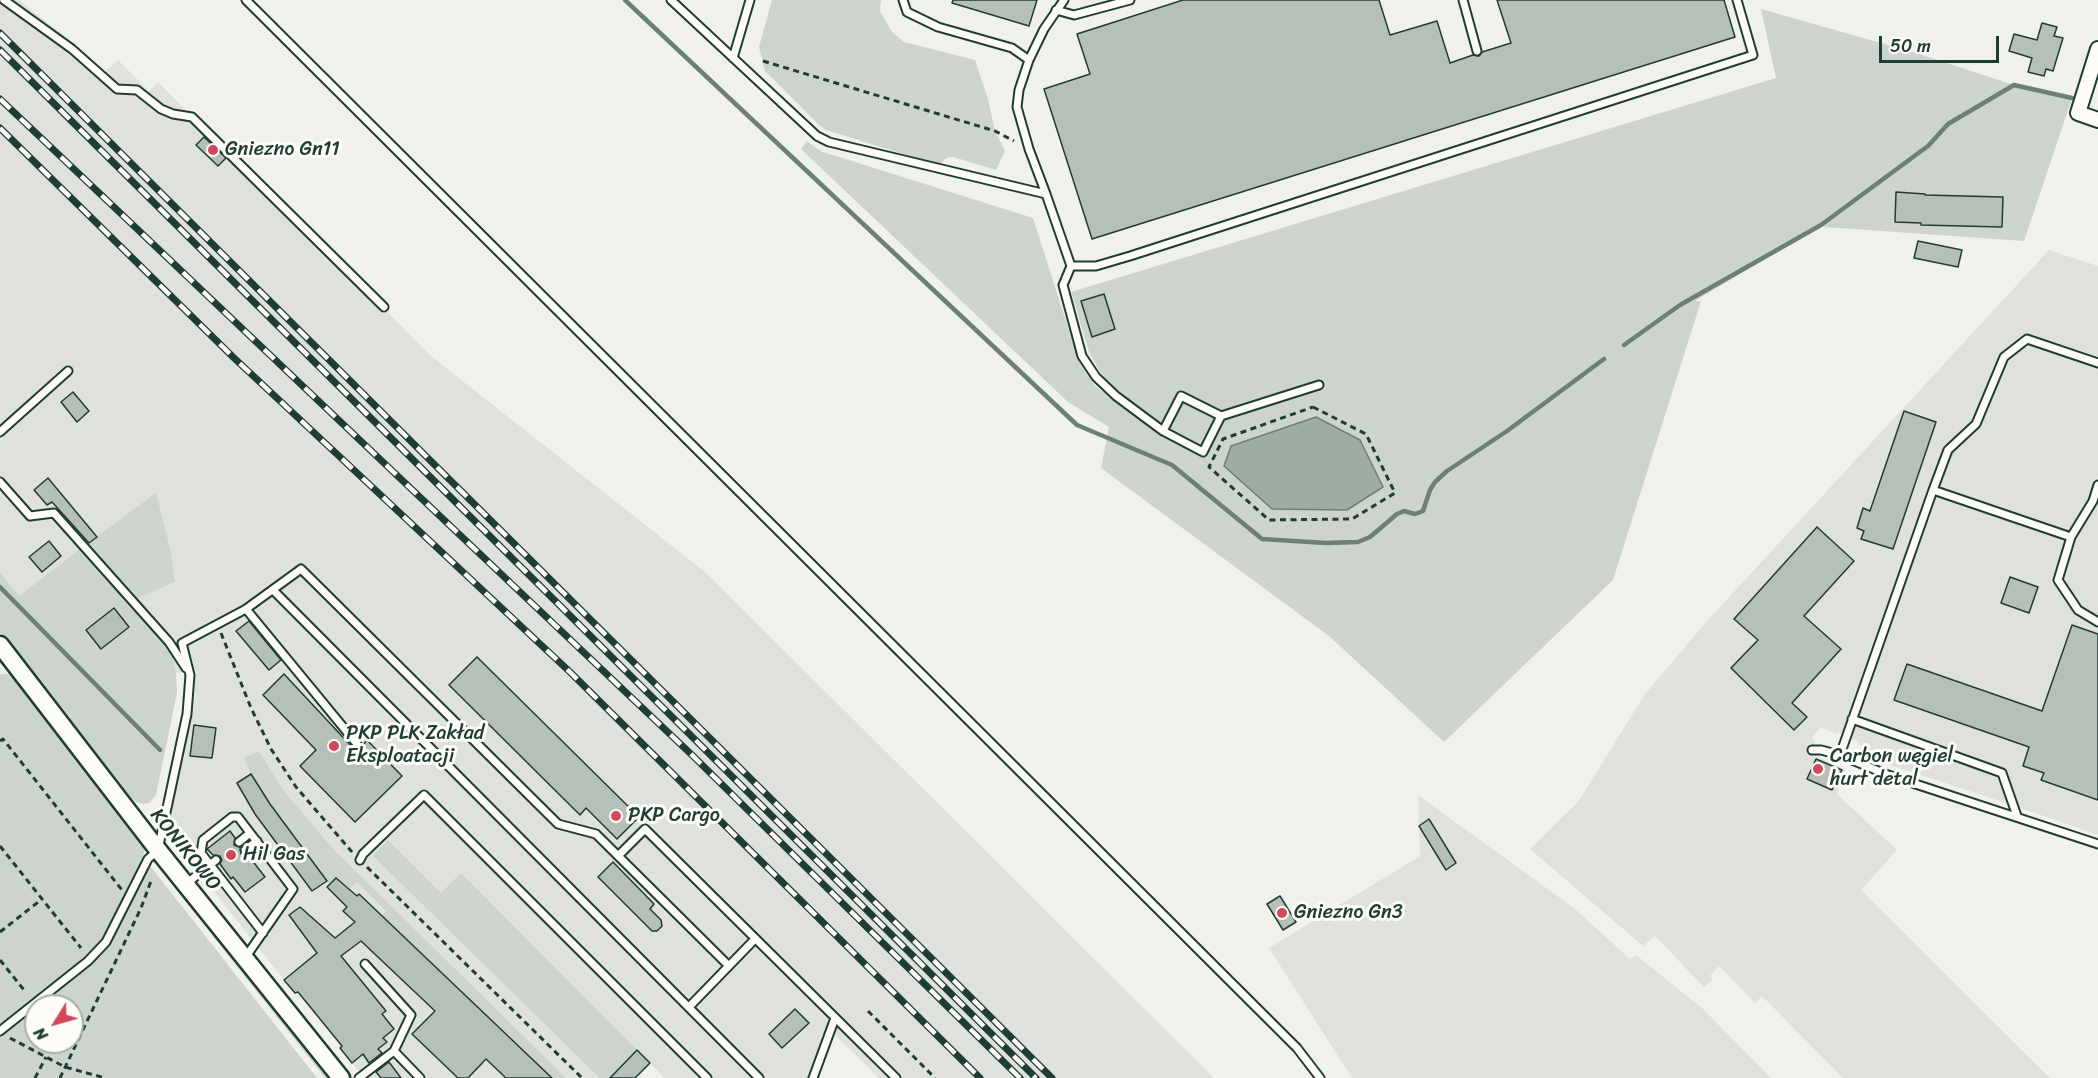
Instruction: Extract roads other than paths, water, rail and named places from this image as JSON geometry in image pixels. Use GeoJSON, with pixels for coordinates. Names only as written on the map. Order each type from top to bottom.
{"type":"FeatureCollection","features":[{"type":"Feature","properties":{"kind":"street"},"geometry":{"type":"LineString","coordinates":[[2098,49],[2078,113],[2098,120]]}},
{"type":"Feature","properties":{"kind":"street","name":"KONIKOWO"},"geometry":{"type":"LineString","coordinates":[[3,656],[341,1078]]}},
{"type":"Feature","properties":{"kind":"lane"},"geometry":{"type":"LineString","coordinates":[[4,0],[72,49],[117,89],[137,90],[160,110],[192,117],[384,307]]}},
{"type":"Feature","properties":{"kind":"lane"},"geometry":{"type":"LineString","coordinates":[[246,0],[1297,1048],[1320,1078]]}},
{"type":"Feature","properties":{"kind":"lane"},"geometry":{"type":"LineString","coordinates":[[671,0],[817,136],[829,142],[1047,194]]}},
{"type":"Feature","properties":{"kind":"lane"},"geometry":{"type":"LineString","coordinates":[[734,58],[750,0]]}},
{"type":"Feature","properties":{"kind":"lane"},"geometry":{"type":"LineString","coordinates":[[903,0],[907,12],[938,27],[1012,48],[1029,60]]}},
{"type":"Feature","properties":{"kind":"lane"},"geometry":{"type":"LineString","coordinates":[[1064,0],[1056,10],[1029,60],[1019,90],[1017,107],[1029,149],[1071,266],[1063,285],[1082,356],[1095,377],[1116,396],[1163,431],[1203,452],[1221,416]]}},
{"type":"Feature","properties":{"kind":"lane"},"geometry":{"type":"LineString","coordinates":[[1056,10],[1074,15],[1130,0]]}},
{"type":"Feature","properties":{"kind":"lane"},"geometry":{"type":"LineString","coordinates":[[1463,0],[1477,51]]}},
{"type":"Feature","properties":{"kind":"lane"},"geometry":{"type":"LineString","coordinates":[[1071,266],[1095,266],[1130,256],[1753,55],[1737,0]]}},
{"type":"Feature","properties":{"kind":"lane"},"geometry":{"type":"LineString","coordinates":[[1840,755],[1948,450],[1976,424],[2004,357],[2027,339],[2098,363]]}},
{"type":"Feature","properties":{"kind":"lane"},"geometry":{"type":"LineString","coordinates":[[0,432],[68,371]]}},
{"type":"Feature","properties":{"kind":"lane"},"geometry":{"type":"LineString","coordinates":[[1163,431],[1181,396],[1221,416],[1319,385]]}},
{"type":"Feature","properties":{"kind":"lane"},"geometry":{"type":"LineString","coordinates":[[0,482],[30,516],[54,513],[169,642],[190,675]]}},
{"type":"Feature","properties":{"kind":"lane"},"geometry":{"type":"LineString","coordinates":[[2098,485],[2095,502],[2071,537],[2058,580],[2078,610],[2098,621]]}},
{"type":"Feature","properties":{"kind":"lane"},"geometry":{"type":"LineString","coordinates":[[1933,490],[2071,537]]}},
{"type":"Feature","properties":{"kind":"lane"},"geometry":{"type":"LineString","coordinates":[[0,1031],[88,961],[106,942],[148,859],[159,851],[187,714],[190,675],[182,643],[246,609],[301,569],[558,824],[596,834],[729,966]]}},
{"type":"Feature","properties":{"kind":"lane"},"geometry":{"type":"LineString","coordinates":[[273,590],[759,1078]]}},
{"type":"Feature","properties":{"kind":"lane"},"geometry":{"type":"LineString","coordinates":[[246,609],[357,744]]}},
{"type":"Feature","properties":{"kind":"lane"},"geometry":{"type":"LineString","coordinates":[[1852,719],[2002,773],[2017,816]]}},
{"type":"Feature","properties":{"kind":"lane"},"geometry":{"type":"LineString","coordinates":[[1812,750],[1840,755],[1888,775],[2098,844]]}},
{"type":"Feature","properties":{"kind":"lane"},"geometry":{"type":"LineString","coordinates":[[360,860],[363,854],[424,795],[707,1078]]}},
{"type":"Feature","properties":{"kind":"lane"},"geometry":{"type":"LineString","coordinates":[[245,958],[293,889],[238,817],[231,817],[202,840],[201,853],[213,862],[262,933]]}},
{"type":"Feature","properties":{"kind":"lane"},"geometry":{"type":"LineString","coordinates":[[619,855],[645,829],[896,1078]]}},
{"type":"Feature","properties":{"kind":"lane"},"geometry":{"type":"LineString","coordinates":[[238,842],[250,833]]}},
{"type":"Feature","properties":{"kind":"lane"},"geometry":{"type":"LineString","coordinates":[[245,850],[257,841]]}},
{"type":"Feature","properties":{"kind":"lane"},"geometry":{"type":"LineString","coordinates":[[186,884],[213,862]]}},
{"type":"Feature","properties":{"kind":"lane"},"geometry":{"type":"LineString","coordinates":[[689,1007],[755,939]]}},
{"type":"Feature","properties":{"kind":"lane"},"geometry":{"type":"LineString","coordinates":[[360,1078],[394,1051],[411,1015],[365,964]]}},
{"type":"Feature","properties":{"kind":"lane"},"geometry":{"type":"LineString","coordinates":[[813,1078],[835,1018]]}},
{"type":"Feature","properties":{"kind":"lane"},"geometry":{"type":"LineString","coordinates":[[394,1051],[420,1078]]}},
{"type":"Feature","properties":{"kind":"waterway"},"geometry":{"type":"LineString","coordinates":[[625,0],[1077,425],[1172,465],[1262,539],[1326,543],[1358,542],[1370,537],[1397,514],[1404,511],[1415,514],[1423,511],[1430,490],[1447,471],[1507,431],[1604,359]]}},
{"type":"Feature","properties":{"kind":"waterway"},"geometry":{"type":"LineString","coordinates":[[1624,345],[1680,305],[1821,225],[1928,146],[1948,124],[2014,85],[2072,98]]}},
{"type":"Feature","properties":{"kind":"waterway"},"geometry":{"type":"LineString","coordinates":[[0,587],[160,750]]}},
{"type":"Feature","properties":{"kind":"railway"},"geometry":{"type":"LineString","coordinates":[[0,33],[1052,1078]]}},
{"type":"Feature","properties":{"kind":"railway"},"geometry":{"type":"LineString","coordinates":[[0,50],[1036,1078]]}},
{"type":"Feature","properties":{"kind":"railway"},"geometry":{"type":"LineString","coordinates":[[0,99],[692,755],[1020,1078]]}},
{"type":"Feature","properties":{"kind":"railway"},"geometry":{"type":"LineString","coordinates":[[0,128],[233,357],[570,672],[980,1078]]}},
{"type":"Feature","properties":{"kind":"place","name":"Gniezno Gn11"},"geometry":{"type":"Point","coordinates":[213,150]}},
{"type":"Feature","properties":{"kind":"place","name":"PKP PLK Zakład Eksploatacji"},"geometry":{"type":"Point","coordinates":[334,746]}},
{"type":"Feature","properties":{"kind":"place","name":"Carbon węgiel hurt detal"},"geometry":{"type":"Point","coordinates":[1818,769]}},
{"type":"Feature","properties":{"kind":"place","name":"PKP Cargo"},"geometry":{"type":"Point","coordinates":[616,816]}},
{"type":"Feature","properties":{"kind":"place","name":"Hil Gas"},"geometry":{"type":"Point","coordinates":[231,855]}},
{"type":"Feature","properties":{"kind":"place","name":"Gniezno Gn3"},"geometry":{"type":"Point","coordinates":[1282,913]}}]}
